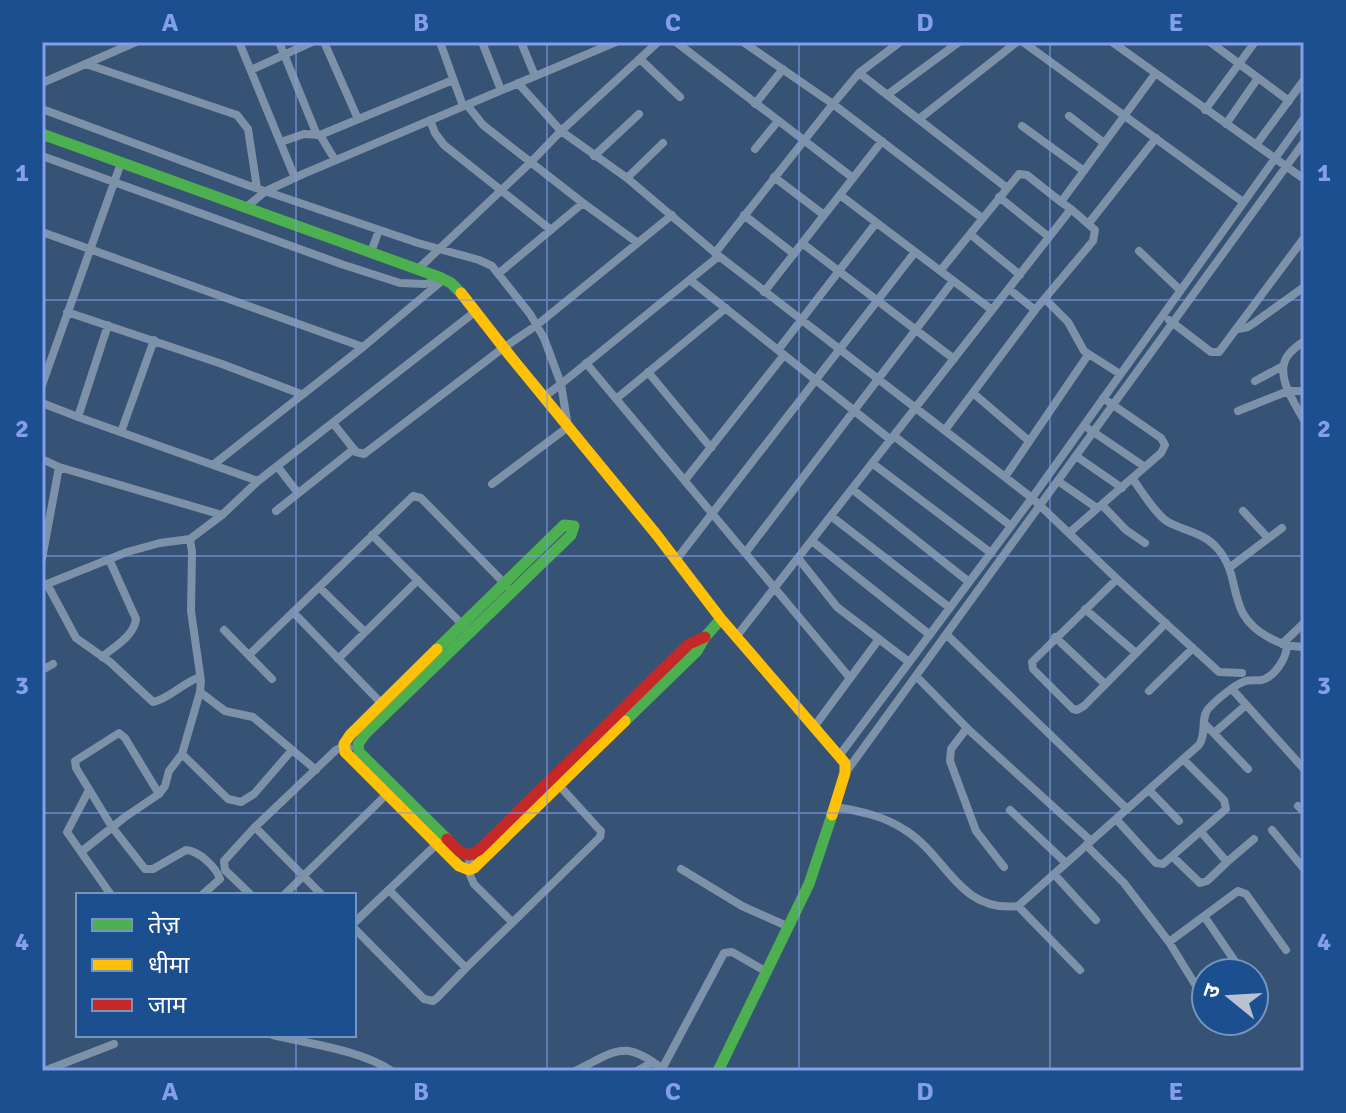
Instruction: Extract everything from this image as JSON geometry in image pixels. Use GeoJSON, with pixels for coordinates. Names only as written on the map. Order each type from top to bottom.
{"type":"FeatureCollection","features":[{"type":"Feature","properties":{"kind":"street"},"geometry":{"type":"LineString","coordinates":[[42,83],[136,42]]}},
{"type":"Feature","properties":{"kind":"street"},"geometry":{"type":"LineString","coordinates":[[239,42],[295,178]]}},
{"type":"Feature","properties":{"kind":"street"},"geometry":{"type":"LineString","coordinates":[[279,42],[318,135],[335,160]]}},
{"type":"Feature","properties":{"kind":"street"},"geometry":{"type":"LineString","coordinates":[[251,70],[312,42]]}},
{"type":"Feature","properties":{"kind":"street"},"geometry":{"type":"LineString","coordinates":[[324,42],[358,119]]}},
{"type":"Feature","properties":{"kind":"street"},"geometry":{"type":"LineString","coordinates":[[440,42],[465,106],[483,125],[638,243]]}},
{"type":"Feature","properties":{"kind":"street"},"geometry":{"type":"LineString","coordinates":[[482,42],[501,90]]}},
{"type":"Feature","properties":{"kind":"street"},"geometry":{"type":"LineString","coordinates":[[418,269],[657,42]]}},
{"type":"Feature","properties":{"kind":"street"},"geometry":{"type":"LineString","coordinates":[[676,42],[853,178]]}},
{"type":"Feature","properties":{"kind":"street"},"geometry":{"type":"LineString","coordinates":[[743,42],[833,104],[982,218]]}},
{"type":"Feature","properties":{"kind":"street"},"geometry":{"type":"LineString","coordinates":[[544,397],[690,280],[717,254],[744,215],[859,73],[900,42]]}},
{"type":"Feature","properties":{"kind":"street"},"geometry":{"type":"LineString","coordinates":[[887,95],[959,42]]}},
{"type":"Feature","properties":{"kind":"street"},"geometry":{"type":"LineString","coordinates":[[919,119],[1020,42],[1243,202]]}},
{"type":"Feature","properties":{"kind":"street"},"geometry":{"type":"LineString","coordinates":[[1112,42],[1304,179]]}},
{"type":"Feature","properties":{"kind":"street"},"geometry":{"type":"LineString","coordinates":[[1210,42],[1289,101]]}},
{"type":"Feature","properties":{"kind":"street"},"geometry":{"type":"LineString","coordinates":[[1205,110],[1255,42]]}},
{"type":"Feature","properties":{"kind":"street"},"geometry":{"type":"LineString","coordinates":[[524,43],[535,76]]}},
{"type":"Feature","properties":{"kind":"street"},"geometry":{"type":"LineString","coordinates":[[246,207],[262,190],[612,43]]}},
{"type":"Feature","properties":{"kind":"street"},"geometry":{"type":"LineString","coordinates":[[640,59],[680,97]]}},
{"type":"Feature","properties":{"kind":"street"},"geometry":{"type":"LineString","coordinates":[[86,64],[237,115],[248,129],[262,190]]}},
{"type":"Feature","properties":{"kind":"street"},"geometry":{"type":"LineString","coordinates":[[755,104],[783,69]]}},
{"type":"Feature","properties":{"kind":"street"},"geometry":{"type":"LineString","coordinates":[[859,73],[1007,188]]}},
{"type":"Feature","properties":{"kind":"street"},"geometry":{"type":"LineString","coordinates":[[1061,202],[1155,74]]}},
{"type":"Feature","properties":{"kind":"street"},"geometry":{"type":"LineString","coordinates":[[1226,124],[1258,78]]}},
{"type":"Feature","properties":{"kind":"street"},"geometry":{"type":"LineString","coordinates":[[281,142],[304,134],[318,135],[453,80]]}},
{"type":"Feature","properties":{"kind":"street"},"geometry":{"type":"LineString","coordinates":[[1256,145],[1304,80]]}},
{"type":"Feature","properties":{"kind":"street"},"geometry":{"type":"LineString","coordinates":[[518,83],[561,131],[627,178],[764,292],[1032,498],[1219,672],[1242,673]]}},
{"type":"Feature","properties":{"kind":"street"},"geometry":{"type":"LineString","coordinates":[[42,109],[262,190],[492,266],[530,314],[544,338],[561,384],[568,427]]}},
{"type":"Feature","properties":{"kind":"street"},"geometry":{"type":"LineString","coordinates":[[594,156],[639,114]]}},
{"type":"Feature","properties":{"kind":"street"},"geometry":{"type":"LineString","coordinates":[[1069,116],[1104,143]]}},
{"type":"Feature","properties":{"kind":"street"},"geometry":{"type":"LineString","coordinates":[[839,756],[1032,498],[1304,118]]}},
{"type":"Feature","properties":{"kind":"street"},"geometry":{"type":"LineString","coordinates":[[430,120],[444,145],[551,230]]}},
{"type":"Feature","properties":{"kind":"street"},"geometry":{"type":"LineString","coordinates":[[755,149],[778,121]]}},
{"type":"Feature","properties":{"kind":"street"},"geometry":{"type":"LineString","coordinates":[[1022,126],[1084,171]]}},
{"type":"Feature","properties":{"kind":"street"},"geometry":{"type":"LineString","coordinates":[[42,134],[451,283],[464,295],[721,619],[845,763],[835,807],[809,884],[718,1071]]}},
{"type":"Feature","properties":{"kind":"street"},"geometry":{"type":"LineString","coordinates":[[1089,223],[1156,138]]}},
{"type":"Feature","properties":{"kind":"street"},"geometry":{"type":"LineString","coordinates":[[764,292],[882,141]]}},
{"type":"Feature","properties":{"kind":"street"},"geometry":{"type":"LineString","coordinates":[[845,773],[1304,142]]}},
{"type":"Feature","properties":{"kind":"street"},"geometry":{"type":"LineString","coordinates":[[627,178],[663,143]]}},
{"type":"Feature","properties":{"kind":"street"},"geometry":{"type":"LineString","coordinates":[[42,156],[400,283],[425,284],[443,279]]}},
{"type":"Feature","properties":{"kind":"street"},"geometry":{"type":"LineString","coordinates":[[42,385],[121,163]]}},
{"type":"Feature","properties":{"kind":"street"},"geometry":{"type":"LineString","coordinates":[[940,271],[1015,176],[1022,173],[1095,230],[1093,241],[1035,310],[945,430]]}},
{"type":"Feature","properties":{"kind":"street"},"geometry":{"type":"LineString","coordinates":[[774,177],[824,215]]}},
{"type":"Feature","properties":{"kind":"street"},"geometry":{"type":"LineString","coordinates":[[1251,190],[1262,199]]}},
{"type":"Feature","properties":{"kind":"street"},"geometry":{"type":"LineString","coordinates":[[840,195],[992,310]]}},
{"type":"Feature","properties":{"kind":"street"},"geometry":{"type":"LineString","coordinates":[[999,197],[1049,237]]}},
{"type":"Feature","properties":{"kind":"street"},"geometry":{"type":"LineString","coordinates":[[498,274],[583,203]]}},
{"type":"Feature","properties":{"kind":"street"},"geometry":{"type":"LineString","coordinates":[[736,637],[1071,209]]}},
{"type":"Feature","properties":{"kind":"street"},"geometry":{"type":"LineString","coordinates":[[333,423],[354,449],[364,454],[537,325],[672,215]]}},
{"type":"Feature","properties":{"kind":"street"},"geometry":{"type":"LineString","coordinates":[[744,215],[794,254]]}},
{"type":"Feature","properties":{"kind":"street"},"geometry":{"type":"LineString","coordinates":[[685,480],[876,223]]}},
{"type":"Feature","properties":{"kind":"street"},"geometry":{"type":"LineString","coordinates":[[371,252],[379,230]]}},
{"type":"Feature","properties":{"kind":"street"},"geometry":{"type":"LineString","coordinates":[[42,232],[363,347]]}},
{"type":"Feature","properties":{"kind":"street"},"geometry":{"type":"LineString","coordinates":[[970,234],[1020,275]]}},
{"type":"Feature","properties":{"kind":"street"},"geometry":{"type":"LineString","coordinates":[[1162,315],[1215,353],[1222,349],[1304,238]]}},
{"type":"Feature","properties":{"kind":"street"},"geometry":{"type":"LineString","coordinates":[[802,243],[954,359]]}},
{"type":"Feature","properties":{"kind":"street"},"geometry":{"type":"LineString","coordinates":[[1139,251],[1182,286],[1195,289]]}},
{"type":"Feature","properties":{"kind":"street"},"geometry":{"type":"LineString","coordinates":[[1207,251],[1218,259]]}},
{"type":"Feature","properties":{"kind":"street"},"geometry":{"type":"LineString","coordinates":[[676,560],[915,252]]}},
{"type":"Feature","properties":{"kind":"street"},"geometry":{"type":"LineString","coordinates":[[213,465],[363,347],[443,279]]}},
{"type":"Feature","properties":{"kind":"street"},"geometry":{"type":"LineString","coordinates":[[690,280],[854,411],[1011,526]]}},
{"type":"Feature","properties":{"kind":"street"},"geometry":{"type":"LineString","coordinates":[[746,552],[953,281]]}},
{"type":"Feature","properties":{"kind":"street"},"geometry":{"type":"LineString","coordinates":[[1237,329],[1248,327],[1304,287]]}},
{"type":"Feature","properties":{"kind":"street"},"geometry":{"type":"LineString","coordinates":[[1009,289],[1035,310]]}},
{"type":"Feature","properties":{"kind":"street"},"geometry":{"type":"LineString","coordinates":[[1045,299],[1068,322],[1088,355],[1120,374]]}},
{"type":"Feature","properties":{"kind":"street"},"geometry":{"type":"LineString","coordinates":[[616,399],[726,308]]}},
{"type":"Feature","properties":{"kind":"street"},"geometry":{"type":"LineString","coordinates":[[200,677],[153,702],[72,633],[44,585],[109,559],[160,543],[190,539],[222,515],[258,481],[476,311]]}},
{"type":"Feature","properties":{"kind":"street"},"geometry":{"type":"LineString","coordinates":[[67,312],[301,394]]}},
{"type":"Feature","properties":{"kind":"street"},"geometry":{"type":"LineString","coordinates":[[78,417],[108,325]]}},
{"type":"Feature","properties":{"kind":"street"},"geometry":{"type":"LineString","coordinates":[[121,432],[154,340]]}},
{"type":"Feature","properties":{"kind":"street"},"geometry":{"type":"LineString","coordinates":[[1304,341],[1290,352],[1283,366],[1288,391],[1304,420]]}},
{"type":"Feature","properties":{"kind":"street"},"geometry":{"type":"LineString","coordinates":[[1005,477],[1088,355]]}},
{"type":"Feature","properties":{"kind":"street"},"geometry":{"type":"LineString","coordinates":[[586,363],[850,678]]}},
{"type":"Feature","properties":{"kind":"street"},"geometry":{"type":"LineString","coordinates":[[1255,381],[1283,366]]}},
{"type":"Feature","properties":{"kind":"street"},"geometry":{"type":"LineString","coordinates":[[648,372],[711,448]]}},
{"type":"Feature","properties":{"kind":"street"},"geometry":{"type":"LineString","coordinates":[[1238,411],[1288,391],[1304,391]]}},
{"type":"Feature","properties":{"kind":"street"},"geometry":{"type":"LineString","coordinates":[[973,393],[1029,441]]}},
{"type":"Feature","properties":{"kind":"street"},"geometry":{"type":"LineString","coordinates":[[1069,533],[1161,453],[1165,445],[1164,441],[1103,398]]}},
{"type":"Feature","properties":{"kind":"street"},"geometry":{"type":"LineString","coordinates":[[42,403],[258,481]]}},
{"type":"Feature","properties":{"kind":"street"},"geometry":{"type":"LineString","coordinates":[[1084,425],[1145,467]]}},
{"type":"Feature","properties":{"kind":"street"},"geometry":{"type":"LineString","coordinates":[[492,484],[568,427]]}},
{"type":"Feature","properties":{"kind":"street"},"geometry":{"type":"LineString","coordinates":[[276,511],[354,449]]}},
{"type":"Feature","properties":{"kind":"street"},"geometry":{"type":"LineString","coordinates":[[1076,456],[1122,488]]}},
{"type":"Feature","properties":{"kind":"street"},"geometry":{"type":"LineString","coordinates":[[42,459],[59,467],[222,515]]}},
{"type":"Feature","properties":{"kind":"street"},"geometry":{"type":"LineString","coordinates":[[872,463],[991,553]]}},
{"type":"Feature","properties":{"kind":"street"},"geometry":{"type":"LineString","coordinates":[[277,466],[298,493]]}},
{"type":"Feature","properties":{"kind":"street"},"geometry":{"type":"LineString","coordinates":[[42,559],[59,467]]}},
{"type":"Feature","properties":{"kind":"street"},"geometry":{"type":"LineString","coordinates":[[1132,478],[1163,519],[1215,545],[1229,568],[1236,599],[1245,619],[1260,633],[1285,645],[1304,647]]}},
{"type":"Feature","properties":{"kind":"street"},"geometry":{"type":"LineString","coordinates":[[1058,481],[1099,506],[1145,543]]}},
{"type":"Feature","properties":{"kind":"street"},"geometry":{"type":"LineString","coordinates":[[852,489],[969,582]]}},
{"type":"Feature","properties":{"kind":"street"},"geometry":{"type":"LineString","coordinates":[[249,655],[410,498],[417,496],[508,588]]}},
{"type":"Feature","properties":{"kind":"street"},"geometry":{"type":"LineString","coordinates":[[1243,511],[1268,538]]}},
{"type":"Feature","properties":{"kind":"street"},"geometry":{"type":"LineString","coordinates":[[831,516],[950,608]]}},
{"type":"Feature","properties":{"kind":"street"},"geometry":{"type":"LineString","coordinates":[[392,790],[347,755],[344,747],[346,740],[386,708],[467,629],[564,525],[574,526],[571,535],[508,588]]}},
{"type":"Feature","properties":{"kind":"street"},"geometry":{"type":"LineString","coordinates":[[1229,568],[1282,528]]}},
{"type":"Feature","properties":{"kind":"street"},"geometry":{"type":"LineString","coordinates":[[372,535],[467,629]]}},
{"type":"Feature","properties":{"kind":"street"},"geometry":{"type":"LineString","coordinates":[[81,852],[159,794],[169,771],[182,754],[200,692],[191,611],[190,539]]}},
{"type":"Feature","properties":{"kind":"street"},"geometry":{"type":"LineString","coordinates":[[812,541],[930,635]]}},
{"type":"Feature","properties":{"kind":"street"},"geometry":{"type":"LineString","coordinates":[[798,558],[837,607],[909,662]]}},
{"type":"Feature","properties":{"kind":"street"},"geometry":{"type":"LineString","coordinates":[[102,657],[133,631],[136,624],[109,559]]}},
{"type":"Feature","properties":{"kind":"street"},"geometry":{"type":"LineString","coordinates":[[1117,579],[1055,637],[1031,665],[1073,709],[1080,710],[1166,623]]}},
{"type":"Feature","properties":{"kind":"street"},"geometry":{"type":"LineString","coordinates":[[338,659],[418,580]]}},
{"type":"Feature","properties":{"kind":"street"},"geometry":{"type":"LineString","coordinates":[[319,587],[365,632]]}},
{"type":"Feature","properties":{"kind":"street"},"geometry":{"type":"LineString","coordinates":[[1085,609],[1136,653]]}},
{"type":"Feature","properties":{"kind":"street"},"geometry":{"type":"LineString","coordinates":[[293,612],[386,708]]}},
{"type":"Feature","properties":{"kind":"street"},"geometry":{"type":"LineString","coordinates":[[357,748],[392,790],[441,840],[459,866],[469,870],[480,865],[689,644],[705,637],[721,619]]}},
{"type":"Feature","properties":{"kind":"street"},"geometry":{"type":"LineString","coordinates":[[835,807],[861,811],[905,830],[919,840],[968,893],[995,906],[1018,906],[1203,740],[1205,712],[1210,706],[1243,681],[1261,680],[1272,673],[1282,662],[1285,645],[1304,623]]}},
{"type":"Feature","properties":{"kind":"street"},"geometry":{"type":"LineString","coordinates":[[224,630],[272,679]]}},
{"type":"Feature","properties":{"kind":"street"},"geometry":{"type":"LineString","coordinates":[[947,635],[1127,809]]}},
{"type":"Feature","properties":{"kind":"street"},"geometry":{"type":"LineString","coordinates":[[1055,637],[1105,684]]}},
{"type":"Feature","properties":{"kind":"street"},"geometry":{"type":"LineString","coordinates":[[814,727],[879,639]]}},
{"type":"Feature","properties":{"kind":"street"},"geometry":{"type":"LineString","coordinates":[[1149,691],[1193,648]]}},
{"type":"Feature","properties":{"kind":"street"},"geometry":{"type":"LineString","coordinates":[[42,670],[53,664]]}},
{"type":"Feature","properties":{"kind":"street"},"geometry":{"type":"LineString","coordinates":[[916,676],[1089,843],[1169,942],[1190,976]]}},
{"type":"Feature","properties":{"kind":"street"},"geometry":{"type":"LineString","coordinates":[[1232,689],[1302,763]]}},
{"type":"Feature","properties":{"kind":"street"},"geometry":{"type":"LineString","coordinates":[[200,692],[225,711],[253,717],[316,770]]}},
{"type":"Feature","properties":{"kind":"street"},"geometry":{"type":"LineString","coordinates":[[1214,733],[1246,705]]}},
{"type":"Feature","properties":{"kind":"street"},"geometry":{"type":"LineString","coordinates":[[357,748],[386,708]]}},
{"type":"Feature","properties":{"kind":"street"},"geometry":{"type":"LineString","coordinates":[[1204,722],[1248,769]]}},
{"type":"Feature","properties":{"kind":"street"},"geometry":{"type":"LineString","coordinates":[[967,728],[951,749],[950,761],[976,831],[1004,867]]}},
{"type":"Feature","properties":{"kind":"street"},"geometry":{"type":"LineString","coordinates":[[159,794],[119,733],[75,761],[76,768],[112,827],[145,869],[153,869],[186,850],[196,852],[219,876],[218,882],[204,893]]}},
{"type":"Feature","properties":{"kind":"street"},"geometry":{"type":"LineString","coordinates":[[245,893],[225,870],[224,861],[336,750],[357,748]]}},
{"type":"Feature","properties":{"kind":"street"},"geometry":{"type":"LineString","coordinates":[[182,754],[228,799],[241,802],[254,794],[292,750]]}},
{"type":"Feature","properties":{"kind":"street"},"geometry":{"type":"LineString","coordinates":[[1116,819],[1156,863],[1163,864],[1223,813],[1226,809],[1224,800],[1183,759]]}},
{"type":"Feature","properties":{"kind":"street"},"geometry":{"type":"LineString","coordinates":[[441,840],[469,855],[479,850],[556,782]]}},
{"type":"Feature","properties":{"kind":"street"},"geometry":{"type":"LineString","coordinates":[[356,928],[424,999],[437,998],[600,837],[601,831],[556,782]]}},
{"type":"Feature","properties":{"kind":"street"},"geometry":{"type":"LineString","coordinates":[[89,790],[67,832],[110,893]]}},
{"type":"Feature","properties":{"kind":"street"},"geometry":{"type":"LineString","coordinates":[[286,893],[392,790]]}},
{"type":"Feature","properties":{"kind":"street"},"geometry":{"type":"LineString","coordinates":[[1149,790],[1179,821]]}},
{"type":"Feature","properties":{"kind":"street"},"geometry":{"type":"LineString","coordinates":[[1010,810],[1066,863]]}},
{"type":"Feature","properties":{"kind":"street"},"geometry":{"type":"LineString","coordinates":[[255,827],[320,893]]}},
{"type":"Feature","properties":{"kind":"street"},"geometry":{"type":"LineString","coordinates":[[1272,830],[1304,869]]}},
{"type":"Feature","properties":{"kind":"street"},"geometry":{"type":"LineString","coordinates":[[1201,832],[1227,862]]}},
{"type":"Feature","properties":{"kind":"street"},"geometry":{"type":"LineString","coordinates":[[1173,857],[1200,883],[1207,881],[1254,839]]}},
{"type":"Feature","properties":{"kind":"street"},"geometry":{"type":"LineString","coordinates":[[356,924],[441,840]]}},
{"type":"Feature","properties":{"kind":"street"},"geometry":{"type":"LineString","coordinates":[[469,855],[469,870],[474,884],[512,922]]}},
{"type":"Feature","properties":{"kind":"street"},"geometry":{"type":"LineString","coordinates":[[681,869],[742,906],[789,927]]}},
{"type":"Feature","properties":{"kind":"street"},"geometry":{"type":"LineString","coordinates":[[1054,874],[1096,920]]}},
{"type":"Feature","properties":{"kind":"street"},"geometry":{"type":"LineString","coordinates":[[389,890],[466,968]]}},
{"type":"Feature","properties":{"kind":"street"},"geometry":{"type":"LineString","coordinates":[[1169,942],[1235,892],[1243,891],[1286,950]]}},
{"type":"Feature","properties":{"kind":"street"},"geometry":{"type":"LineString","coordinates":[[1018,906],[1080,970]]}},
{"type":"Feature","properties":{"kind":"street"},"geometry":{"type":"LineString","coordinates":[[1204,916],[1232,957]]}},
{"type":"Feature","properties":{"kind":"street"},"geometry":{"type":"LineString","coordinates":[[575,1071],[621,1050],[637,1052],[663,1070],[724,953],[732,952],[767,972]]}},
{"type":"Feature","properties":{"kind":"street"},"geometry":{"type":"LineString","coordinates":[[281,1037],[355,1055],[392,1071]]}},
{"type":"Feature","properties":{"kind":"street"},"geometry":{"type":"LineString","coordinates":[[44,1071],[114,1044]]}},
{"type":"Feature","properties":{"kind":"street"},"geometry":{"type":"LineString","coordinates":[[73,1060],[78,1071]]}},
{"type":"Feature","properties":{"kind":"street"},"geometry":{"type":"LineString","coordinates":[[637,1071],[653,1062]]}},
{"type":"Feature","properties":{"kind":"traffic: fast"},"geometry":{"type":"LineString","coordinates":[[42,134],[439,277],[461,293]]}},
{"type":"Feature","properties":{"kind":"traffic: fast"},"geometry":{"type":"LineString","coordinates":[[437,649],[564,525],[574,526],[571,535],[358,744],[359,752],[447,839]]}},
{"type":"Feature","properties":{"kind":"traffic: fast"},"geometry":{"type":"LineString","coordinates":[[625,721],[697,651],[721,619]]}},
{"type":"Feature","properties":{"kind":"traffic: fast"},"geometry":{"type":"LineString","coordinates":[[718,1071],[809,884],[832,815]]}},
{"type":"Feature","properties":{"kind":"traffic: slow"},"geometry":{"type":"LineString","coordinates":[[461,293],[721,619],[845,763],[845,773],[832,815]]}},
{"type":"Feature","properties":{"kind":"traffic: slow"},"geometry":{"type":"LineString","coordinates":[[437,649],[350,735],[344,744],[345,752],[459,866],[469,870],[625,721]]}},
{"type":"Feature","properties":{"kind":"traffic: jam"},"geometry":{"type":"LineString","coordinates":[[447,839],[460,852],[469,855],[479,850],[689,644],[705,637]]}}]}
